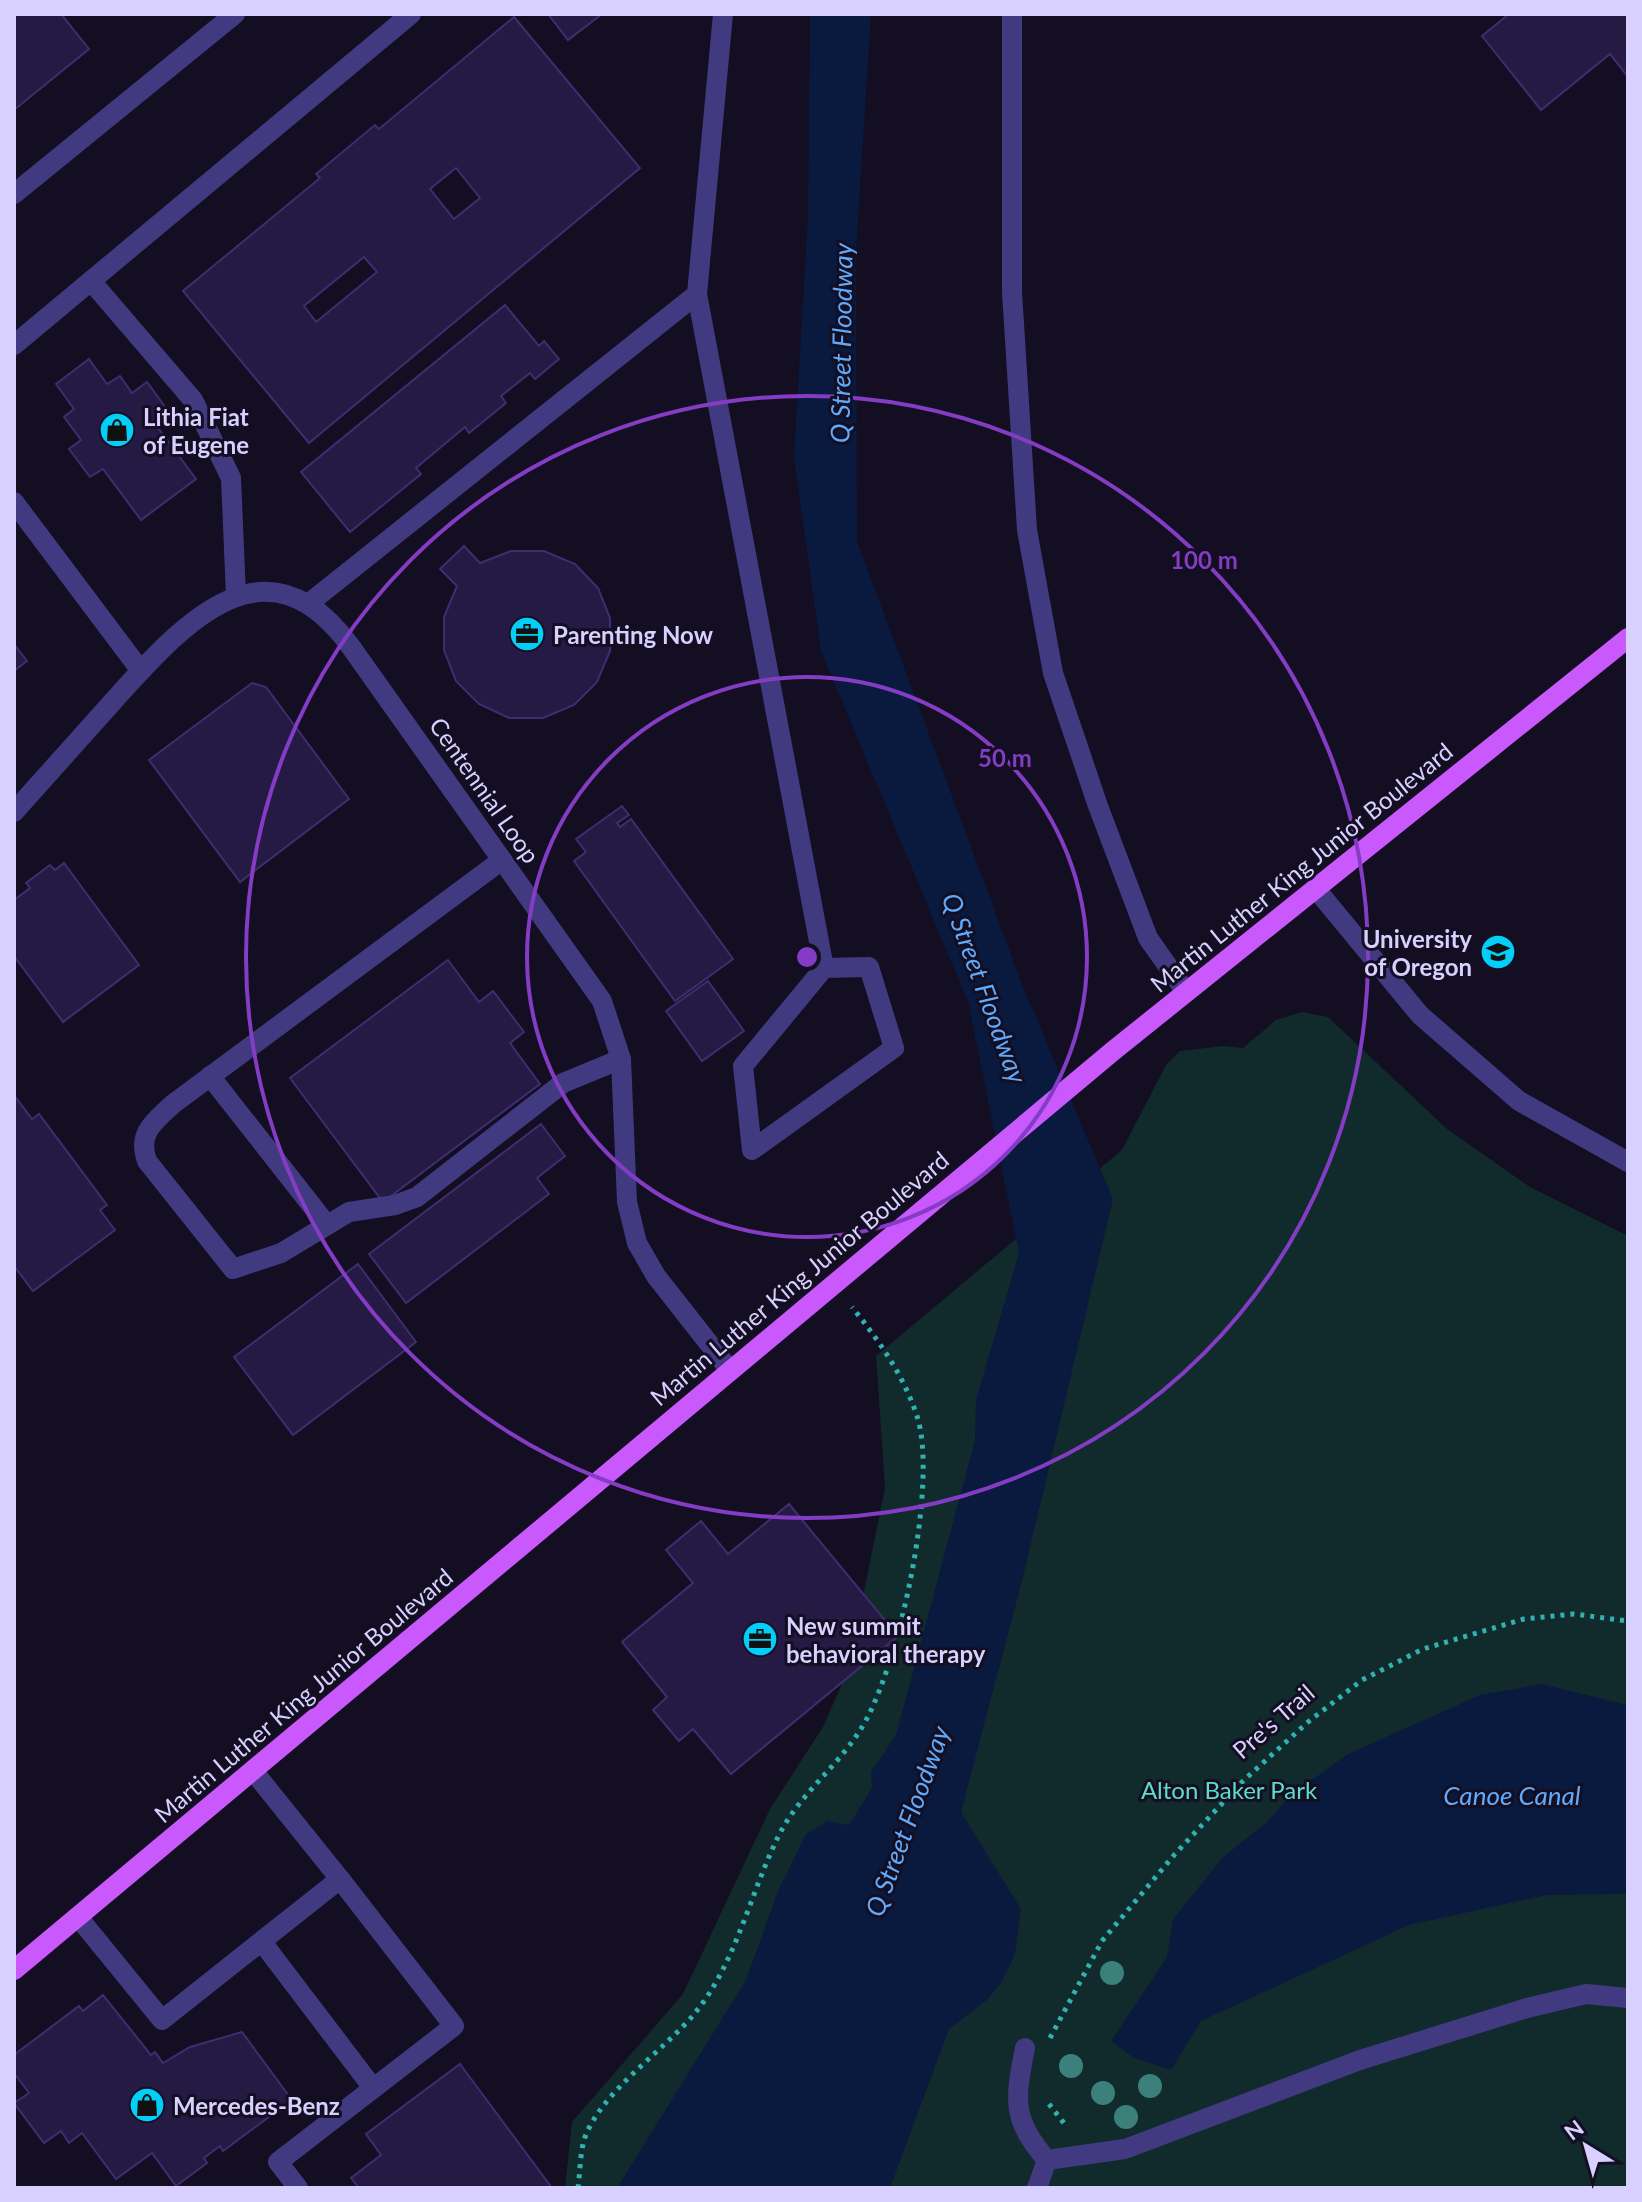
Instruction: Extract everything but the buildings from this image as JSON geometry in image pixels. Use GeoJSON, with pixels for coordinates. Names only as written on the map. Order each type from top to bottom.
{"type":"FeatureCollection","features":[{"type":"Feature","properties":{"kind":"main road","name":"Martin Luther King Junior Boulevard"},"geometry":{"type":"LineString","coordinates":[[14,1970],[1113,1051],[1628,638]]}},
{"type":"Feature","properties":{"kind":"street"},"geometry":{"type":"LineString","coordinates":[[14,194],[235,14]]}},
{"type":"Feature","properties":{"kind":"street"},"geometry":{"type":"LineString","coordinates":[[14,345],[411,14]]}},
{"type":"Feature","properties":{"kind":"street"},"geometry":{"type":"LineString","coordinates":[[723,14],[697,294],[824,968]]}},
{"type":"Feature","properties":{"kind":"street"},"geometry":{"type":"LineString","coordinates":[[1012,14],[1012,292],[1027,530],[1053,673],[1098,806],[1148,938],[1186,992]]}},
{"type":"Feature","properties":{"kind":"street"},"geometry":{"type":"LineString","coordinates":[[91,281],[193,400],[231,478],[236,596]]}},
{"type":"Feature","properties":{"kind":"street"},"geometry":{"type":"LineString","coordinates":[[308,604],[697,294]]}},
{"type":"Feature","properties":{"kind":"street"},"geometry":{"type":"LineString","coordinates":[[14,502],[141,671]]}},
{"type":"Feature","properties":{"kind":"street","name":"Centennial Loop"},"geometry":{"type":"LineString","coordinates":[[14,812],[141,671],[205,610],[236,596],[259,592],[308,604],[335,625],[602,1001],[621,1059],[627,1202],[637,1243],[656,1276],[729,1369]]}},
{"type":"Feature","properties":{"kind":"street"},"geometry":{"type":"LineString","coordinates":[[502,860],[210,1076],[145,1131],[142,1146],[147,1161],[218,1255],[233,1269],[252,1265],[281,1253],[349,1212],[395,1205],[417,1197],[563,1083],[621,1059]]}},
{"type":"Feature","properties":{"kind":"street"},"geometry":{"type":"LineString","coordinates":[[1316,889],[1420,1015],[1508,1092],[1628,1162]]}},
{"type":"Feature","properties":{"kind":"street"},"geometry":{"type":"LineString","coordinates":[[869,967],[894,1048],[752,1150],[743,1066],[824,968],[869,967]]}},
{"type":"Feature","properties":{"kind":"street"},"geometry":{"type":"LineString","coordinates":[[210,1076],[327,1225]]}},
{"type":"Feature","properties":{"kind":"street"},"geometry":{"type":"LineString","coordinates":[[254,1772],[454,2026],[278,2162],[298,2188]]}},
{"type":"Feature","properties":{"kind":"street"},"geometry":{"type":"LineString","coordinates":[[78,1917],[162,2020],[340,1879]]}},
{"type":"Feature","properties":{"kind":"street"},"geometry":{"type":"LineString","coordinates":[[262,1942],[373,2088]]}},
{"type":"Feature","properties":{"kind":"street"},"geometry":{"type":"LineString","coordinates":[[1047,2160],[1125,2149],[1360,2060],[1527,2008],[1586,1994],[1628,1998]]}},
{"type":"Feature","properties":{"kind":"street"},"geometry":{"type":"LineString","coordinates":[[1025,2048],[1016,2097],[1026,2137],[1047,2160]]}},
{"type":"Feature","properties":{"kind":"street"},"geometry":{"type":"LineString","coordinates":[[1037,2188],[1047,2160]]}},
{"type":"Feature","properties":{"kind":"path"},"geometry":{"type":"LineString","coordinates":[[578,2188],[584,2140],[599,2111],[696,2012],[721,1970],[778,1836],[805,1793],[859,1733],[884,1686],[909,1585],[924,1496],[918,1418],[893,1360],[834,1284]]}},
{"type":"Feature","properties":{"kind":"path","name":"Pre's Trail"},"geometry":{"type":"LineString","coordinates":[[1049,2040],[1102,1941],[1175,1854],[1243,1781],[1308,1722],[1362,1680],[1423,1649],[1524,1619],[1574,1614],[1628,1621]]}},
{"type":"Feature","properties":{"kind":"path"},"geometry":{"type":"LineString","coordinates":[[1045,2099],[1090,2155]]}},
{"type":"Feature","properties":{"kind":"green space","name":"Alton Baker Park"},"geometry":{"type":"Polygon","coordinates":[[[1302,1012],[1328,1017],[1447,1129],[1530,1187],[1628,1236],[1628,2188],[565,2188],[572,2122],[683,1994],[770,1809],[823,1727],[848,1670],[885,1488],[876,1356],[1122,1150],[1166,1065],[1180,1051],[1223,1046],[1243,1048],[1276,1020],[1302,1012]]]}},
{"type":"Feature","properties":{"kind":"water","name":"Q Street Floodway"},"geometry":{"type":"Polygon","coordinates":[[[810,14],[871,14],[856,251],[857,541],[1022,984],[1113,1199],[1022,1581],[961,1812],[1021,1909],[1015,1954],[1001,1983],[987,2000],[949,2029],[890,2188],[617,2188],[746,1980],[778,1891],[806,1834],[828,1821],[849,1825],[872,1788],[871,1772],[896,1735],[975,1440],[976,1400],[1019,1253],[968,1002],[821,651],[794,458],[808,216],[810,14]]]}},
{"type":"Feature","properties":{"kind":"water","name":"Canoe Canal"},"geometry":{"type":"Polygon","coordinates":[[[1541,1684],[1628,1705],[1628,1894],[1547,1895],[1409,1925],[1201,2021],[1171,2070],[1134,2058],[1111,2041],[1167,1957],[1173,1919],[1223,1857],[1266,1823],[1291,1795],[1348,1754],[1480,1695],[1541,1684]]]}},
{"type":"Feature","properties":{"kind":"place","name":"Lithia Fiat of Eugene"},"geometry":{"type":"Point","coordinates":[117,430]}},
{"type":"Feature","properties":{"kind":"place","name":"Parenting Now"},"geometry":{"type":"Point","coordinates":[527,634]}},
{"type":"Feature","properties":{"kind":"place","name":"University of Oregon"},"geometry":{"type":"Point","coordinates":[1498,952]}},
{"type":"Feature","properties":{"kind":"place","name":"New summit behavioral therapy"},"geometry":{"type":"Point","coordinates":[760,1639]}},
{"type":"Feature","properties":{"kind":"place","name":"Mercedes-Benz"},"geometry":{"type":"Point","coordinates":[147,2105]}}]}
